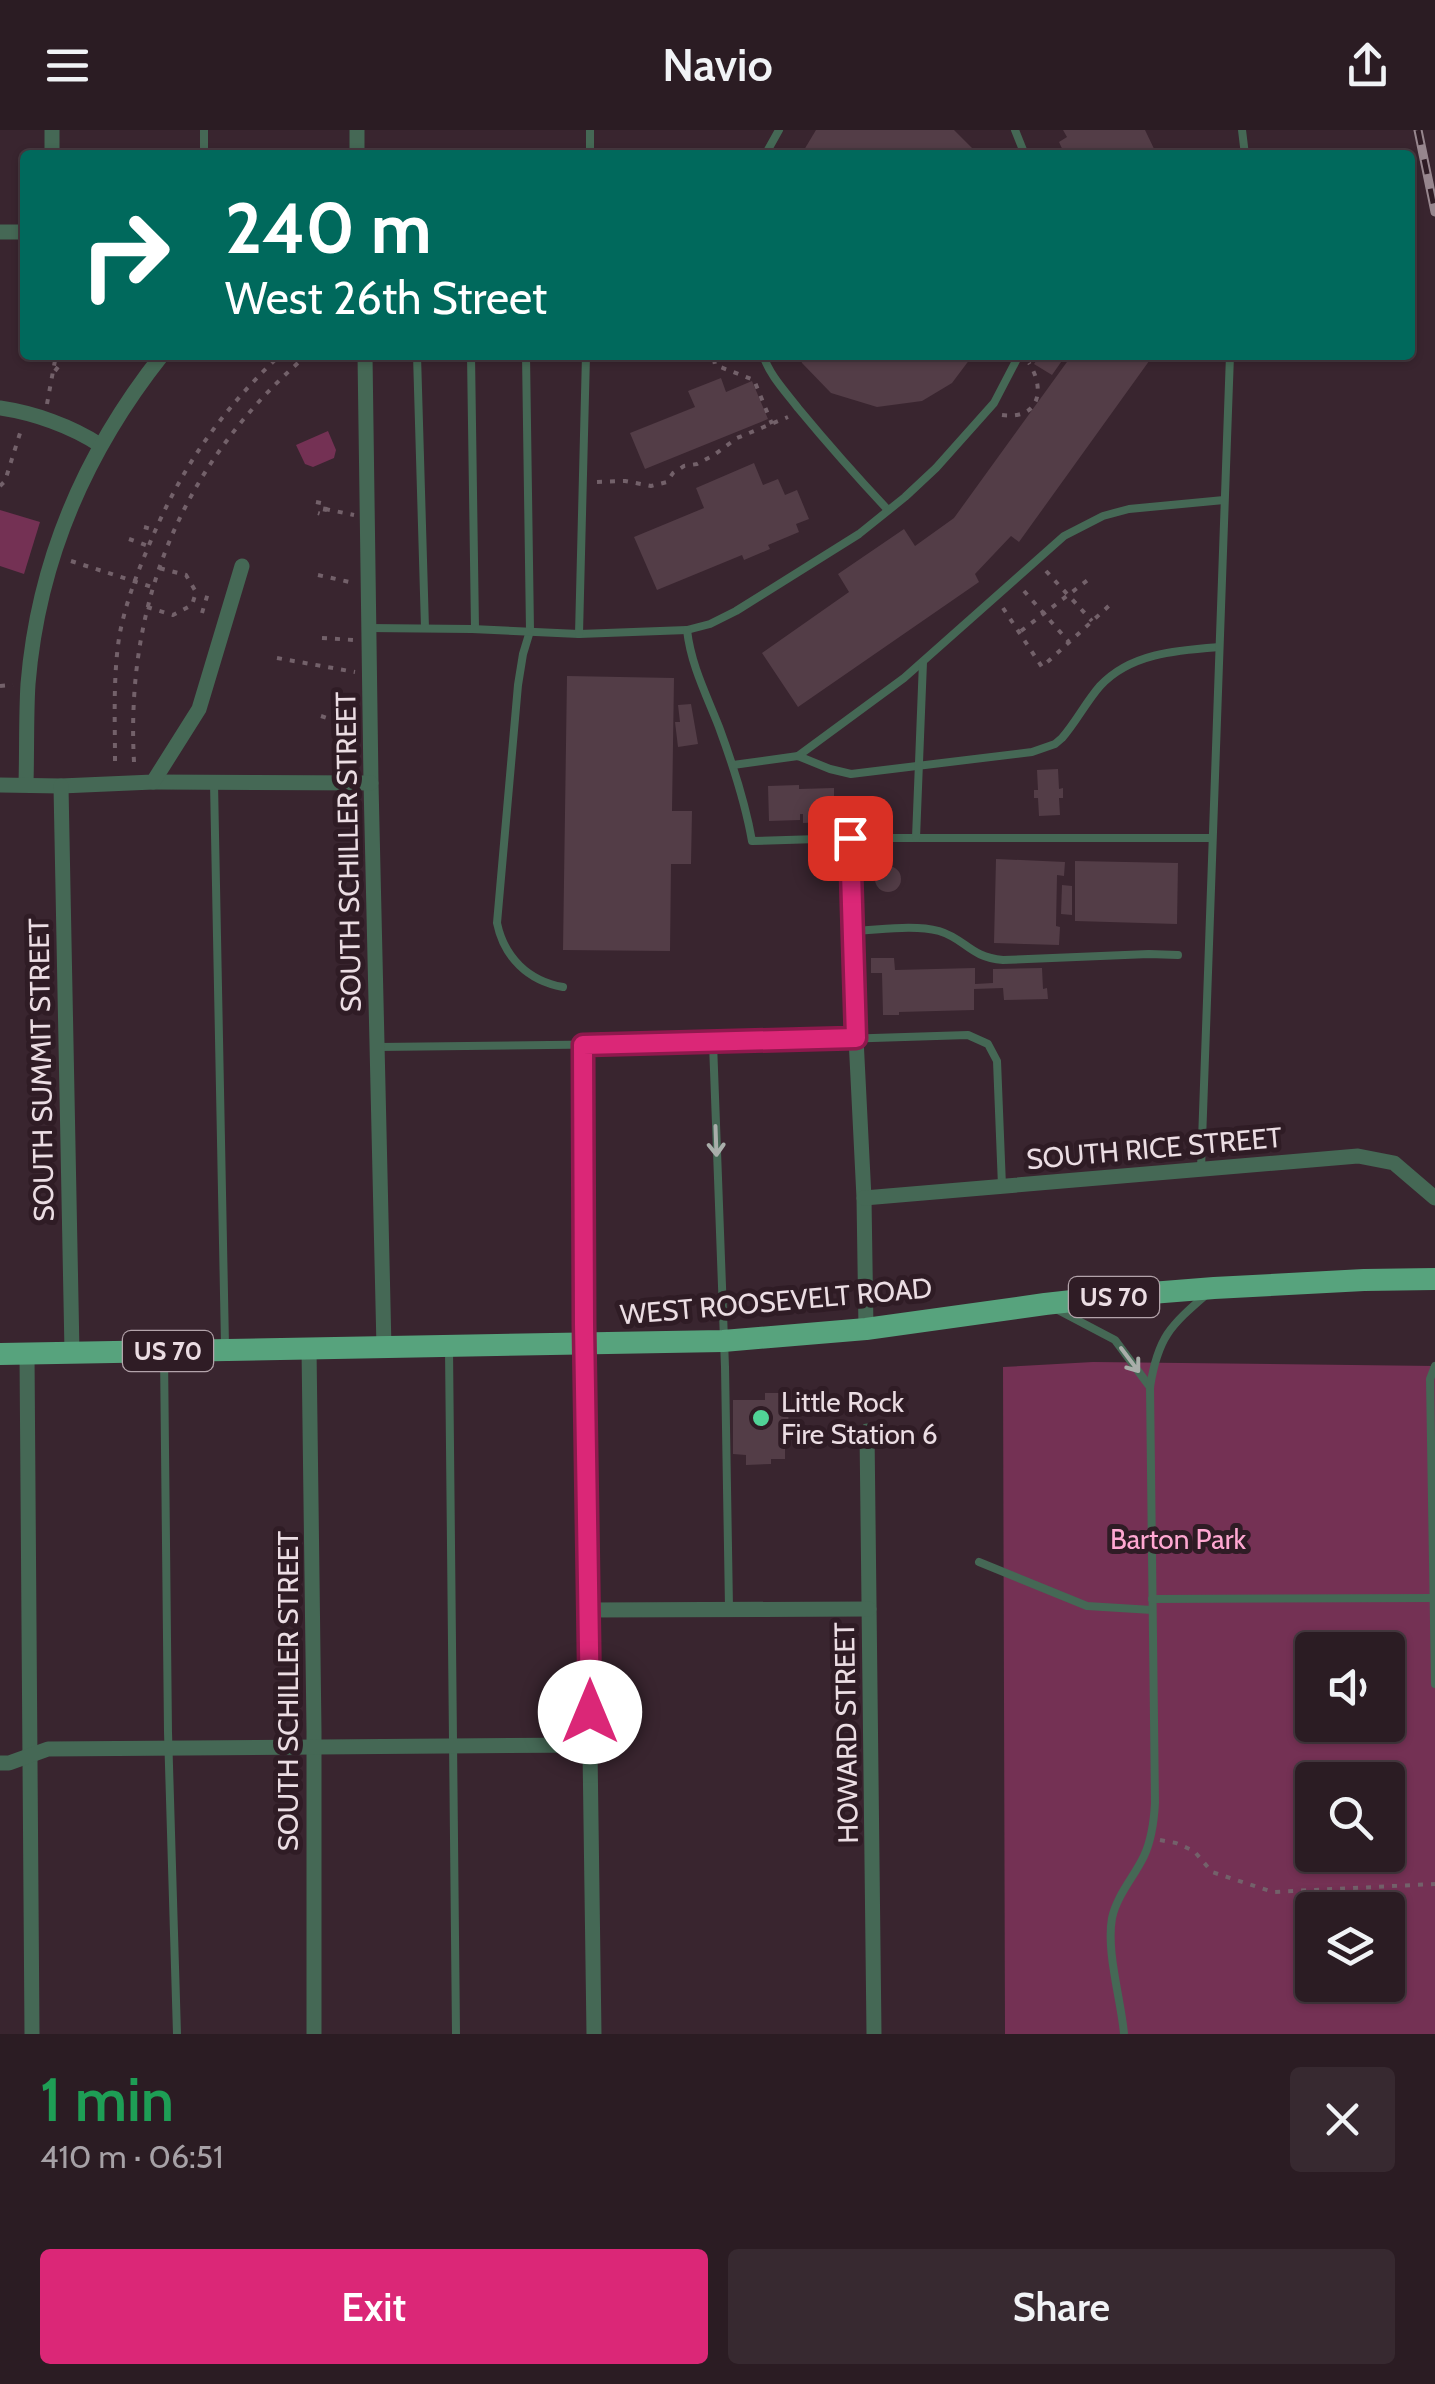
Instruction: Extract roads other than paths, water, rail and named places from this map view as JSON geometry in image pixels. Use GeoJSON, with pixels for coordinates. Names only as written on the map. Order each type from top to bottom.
{"type":"FeatureCollection","features":[{"type":"Feature","properties":{"kind":"main road","name":"WEST ROOSEVELT ROAD"},"geometry":{"type":"LineString","coordinates":[[0,1354],[724,1341],[866,1329],[1046,1304],[1214,1288],[1435,1279]]}},
{"type":"Feature","properties":{"kind":"street"},"geometry":{"type":"LineString","coordinates":[[26,784],[28,683],[41,601],[65,518],[100,445],[158,360]]}},
{"type":"Feature","properties":{"kind":"street","name":"SOUTH SCHILLER STREET"},"geometry":{"type":"LineString","coordinates":[[365,360],[384,1348]]}},
{"type":"Feature","properties":{"kind":"street"},"geometry":{"type":"LineString","coordinates":[[0,408],[59,425],[100,445]]}},
{"type":"Feature","properties":{"kind":"street"},"geometry":{"type":"LineString","coordinates":[[154,782],[199,709],[242,566]]}},
{"type":"Feature","properties":{"kind":"street"},"geometry":{"type":"LineString","coordinates":[[0,785],[371,783]]}},
{"type":"Feature","properties":{"kind":"street","name":"SOUTH SUMMIT STREET"},"geometry":{"type":"LineString","coordinates":[[61,786],[72,1352]]}},
{"type":"Feature","properties":{"kind":"street"},"geometry":{"type":"LineString","coordinates":[[856,1038],[866,1329]]}},
{"type":"Feature","properties":{"kind":"street"},"geometry":{"type":"LineString","coordinates":[[583,1045],[594,2034]]}},
{"type":"Feature","properties":{"kind":"street","name":"SOUTH RICE STREET"},"geometry":{"type":"LineString","coordinates":[[864,1198],[1358,1156],[1394,1163],[1435,1198]]}},
{"type":"Feature","properties":{"kind":"street","name":"SOUTH SCHILLER STREET"},"geometry":{"type":"LineString","coordinates":[[309,1348],[314,2034]]}},
{"type":"Feature","properties":{"kind":"street"},"geometry":{"type":"LineString","coordinates":[[28,1353],[32,2034]]}},
{"type":"Feature","properties":{"kind":"street","name":"HOWARD STREET"},"geometry":{"type":"LineString","coordinates":[[867,1431],[874,2034]]}},
{"type":"Feature","properties":{"kind":"street"},"geometry":{"type":"LineString","coordinates":[[590,1610],[869,1610]]}},
{"type":"Feature","properties":{"kind":"street"},"geometry":{"type":"LineString","coordinates":[[0,1763],[48,1749],[590,1745]]}},
{"type":"Feature","properties":{"kind":"lane"},"geometry":{"type":"LineString","coordinates":[[417,360],[424,628]]}},
{"type":"Feature","properties":{"kind":"lane"},"geometry":{"type":"LineString","coordinates":[[471,360],[475,629]]}},
{"type":"Feature","properties":{"kind":"lane"},"geometry":{"type":"LineString","coordinates":[[526,360],[530,631],[518,684],[497,922],[504,947],[518,965],[542,981],[563,987]]}},
{"type":"Feature","properties":{"kind":"lane"},"geometry":{"type":"LineString","coordinates":[[579,634],[586,360]]}},
{"type":"Feature","properties":{"kind":"lane"},"geometry":{"type":"LineString","coordinates":[[765,360],[772,374],[841,461],[888,510]]}},
{"type":"Feature","properties":{"kind":"lane"},"geometry":{"type":"LineString","coordinates":[[368,633],[424,628],[579,634],[687,630],[710,624],[859,534],[888,510],[934,470],[994,403],[1018,360]]}},
{"type":"Feature","properties":{"kind":"lane"},"geometry":{"type":"LineString","coordinates":[[1201,1169],[1230,360]]}},
{"type":"Feature","properties":{"kind":"lane"},"geometry":{"type":"LineString","coordinates":[[734,765],[798,756],[923,661],[1064,536],[1102,516],[1129,508],[1224,500]]}},
{"type":"Feature","properties":{"kind":"lane"},"geometry":{"type":"LineString","coordinates":[[687,630],[693,664],[734,765],[752,841],[1212,838]]}},
{"type":"Feature","properties":{"kind":"lane"},"geometry":{"type":"LineString","coordinates":[[798,756],[851,774],[1006,757],[1046,748],[1062,738],[1100,686],[1122,668],[1164,652],[1219,647]]}},
{"type":"Feature","properties":{"kind":"lane"},"geometry":{"type":"LineString","coordinates":[[916,838],[923,661]]}},
{"type":"Feature","properties":{"kind":"lane"},"geometry":{"type":"LineString","coordinates":[[214,783],[225,1350]]}},
{"type":"Feature","properties":{"kind":"lane"},"geometry":{"type":"LineString","coordinates":[[850,838],[856,1038]]}},
{"type":"Feature","properties":{"kind":"lane"},"geometry":{"type":"LineString","coordinates":[[853,931],[936,930],[986,958],[1002,960],[1178,955]]}},
{"type":"Feature","properties":{"kind":"lane"},"geometry":{"type":"LineString","coordinates":[[378,1047],[968,1035],[988,1044],[998,1062],[1002,1186]]}},
{"type":"Feature","properties":{"kind":"lane"},"geometry":{"type":"LineString","coordinates":[[714,1043],[729,1610]]}},
{"type":"Feature","properties":{"kind":"lane"},"geometry":{"type":"LineString","coordinates":[[1124,2034],[1112,1921],[1150,1839],[1156,1803],[1150,1387],[1154,1362],[1164,1338],[1174,1323],[1214,1288]]}},
{"type":"Feature","properties":{"kind":"lane"},"geometry":{"type":"LineString","coordinates":[[1046,1304],[1115,1340],[1150,1387]]}},
{"type":"Feature","properties":{"kind":"lane"},"geometry":{"type":"LineString","coordinates":[[449,1347],[456,2034]]}},
{"type":"Feature","properties":{"kind":"lane"},"geometry":{"type":"LineString","coordinates":[[164,1351],[176,2034]]}},
{"type":"Feature","properties":{"kind":"lane"},"geometry":{"type":"LineString","coordinates":[[1435,1366],[1430,1379],[1435,1684]]}},
{"type":"Feature","properties":{"kind":"lane"},"geometry":{"type":"LineString","coordinates":[[979,1562],[1087,1606],[1152,1610]]}},
{"type":"Feature","properties":{"kind":"lane"},"geometry":{"type":"LineString","coordinates":[[1152,1599],[1434,1598]]}},
{"type":"Feature","properties":{"kind":"railway"},"geometry":{"type":"LineString","coordinates":[[1418,130],[1435,212]]}},
{"type":"Feature","properties":{"kind":"place","name":"Little Rock Fire Station 6"},"geometry":{"type":"Point","coordinates":[761,1418]}},
{"type":"Feature","properties":{"kind":"park label","name":"Barton Park"},"geometry":{"type":"Point","coordinates":[1178,1539]}}]}
